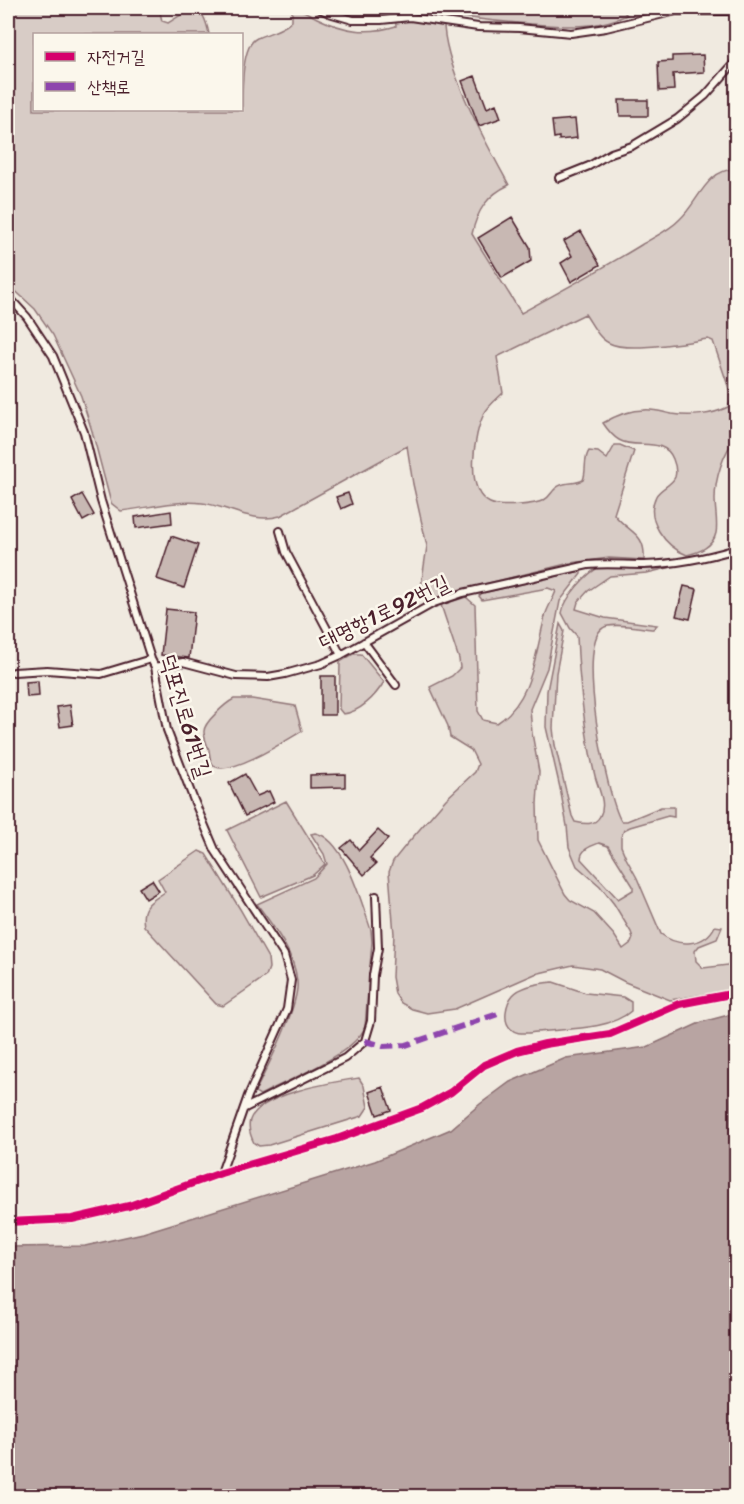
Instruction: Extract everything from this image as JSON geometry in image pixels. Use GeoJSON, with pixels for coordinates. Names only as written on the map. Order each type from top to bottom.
{"type":"FeatureCollection","features":[{"type":"Feature","properties":{"kind":"lane"},"geometry":{"type":"LineString","coordinates":[[318,8],[353,20],[381,21],[410,17],[478,27],[570,33],[606,28],[676,10],[736,11]]}},
{"type":"Feature","properties":{"kind":"lane"},"geometry":{"type":"LineString","coordinates":[[559,178],[589,166],[611,153],[632,146],[677,119],[705,96],[736,61]]}},
{"type":"Feature","properties":{"kind":"lane","name":"덕포진로61번길"},"geometry":{"type":"LineString","coordinates":[[8,296],[27,317],[52,356],[84,432],[101,501],[151,660],[155,666],[167,730],[202,819],[215,850],[284,955],[291,980],[287,1010],[244,1108],[221,1173]]}},
{"type":"Feature","properties":{"kind":"lane"},"geometry":{"type":"LineString","coordinates":[[280,531],[286,552],[341,654]]}},
{"type":"Feature","properties":{"kind":"lane","name":"대명항1로92번길"},"geometry":{"type":"LineString","coordinates":[[155,666],[183,662],[236,676],[268,677],[312,666],[341,654],[434,603],[463,593],[588,565],[661,564],[712,556],[736,549]]}},
{"type":"Feature","properties":{"kind":"lane"},"geometry":{"type":"LineString","coordinates":[[364,642],[396,685]]}},
{"type":"Feature","properties":{"kind":"lane"},"geometry":{"type":"LineString","coordinates":[[14,672],[47,670],[101,674],[151,660]]}},
{"type":"Feature","properties":{"kind":"lane"},"geometry":{"type":"LineString","coordinates":[[244,1108],[345,1058],[365,1041],[371,1022],[373,975],[378,948],[376,896]]}},
{"type":"Feature","properties":{"kind":"shaded area"},"geometry":{"type":"Polygon","coordinates":[[[8,8],[159,8],[162,21],[168,23],[190,10],[195,10],[200,11],[203,16],[209,33],[33,33],[33,111],[243,111],[243,82],[248,50],[257,38],[280,29],[292,21],[292,8],[346,29],[365,31],[396,26],[395,8],[620,8],[627,15],[603,23],[580,26],[509,22],[444,14],[449,55],[457,78],[477,125],[509,185],[501,189],[484,205],[472,234],[521,313],[667,230],[686,212],[710,181],[726,170],[736,169],[736,437],[727,451],[718,475],[715,491],[717,529],[714,538],[709,545],[687,555],[665,539],[655,523],[653,505],[658,493],[675,477],[673,459],[663,448],[619,440],[603,423],[622,414],[638,410],[693,415],[708,414],[728,407],[731,400],[730,392],[713,341],[708,339],[642,347],[618,346],[602,338],[585,314],[497,357],[503,393],[486,411],[480,423],[475,447],[474,475],[482,497],[495,505],[509,506],[540,502],[558,486],[583,480],[589,451],[598,452],[607,459],[615,445],[620,445],[634,451],[614,514],[639,538],[644,551],[644,560],[609,558],[570,563],[464,589],[434,599],[424,598],[420,593],[427,546],[407,446],[280,516],[260,518],[192,502],[121,511],[111,503],[81,396],[53,335],[35,309],[8,284],[8,8]]]}},
{"type":"Feature","properties":{"kind":"shaded area"},"geometry":{"type":"Polygon","coordinates":[[[600,567],[672,567],[647,573],[610,576],[588,591],[578,602],[576,609],[605,618],[657,625],[653,629],[607,626],[595,640],[592,661],[596,721],[608,782],[621,821],[627,821],[661,807],[674,807],[674,817],[668,816],[624,830],[621,846],[661,934],[675,941],[690,943],[705,938],[715,926],[722,927],[717,939],[699,946],[695,951],[696,961],[703,968],[736,964],[736,989],[670,1000],[600,969],[573,965],[535,974],[455,1009],[427,1013],[412,1009],[401,1003],[395,994],[392,977],[394,934],[389,872],[393,861],[406,845],[446,799],[475,772],[478,764],[471,750],[450,737],[448,726],[430,687],[452,676],[460,668],[441,605],[466,597],[475,605],[478,711],[483,720],[497,723],[519,701],[526,688],[546,613],[556,591],[548,588],[482,600],[479,596],[482,593],[581,571],[560,601],[547,668],[530,709],[539,772],[538,840],[570,900],[594,913],[623,949],[631,943],[633,938],[631,932],[614,904],[600,886],[577,866],[569,847],[560,788],[546,727],[547,691],[560,624],[564,631],[556,673],[553,728],[555,745],[572,816],[575,822],[592,823],[600,816],[603,806],[585,724],[577,636],[562,613],[571,594],[600,567]],[[599,843],[590,847],[585,850],[581,859],[618,899],[633,890],[633,886],[608,846],[599,843]]]}},
{"type":"Feature","properties":{"kind":"shaded area"},"geometry":{"type":"Polygon","coordinates":[[[353,654],[361,654],[384,682],[366,703],[343,714],[339,709],[340,662],[353,654]]]}},
{"type":"Feature","properties":{"kind":"shaded area"},"geometry":{"type":"Polygon","coordinates":[[[234,699],[252,699],[295,706],[302,731],[247,761],[235,766],[216,767],[211,760],[204,736],[205,728],[216,714],[234,699]]]}},
{"type":"Feature","properties":{"kind":"shaded area"},"geometry":{"type":"Polygon","coordinates":[[[286,801],[325,864],[313,875],[261,897],[227,830],[286,801]]]}},
{"type":"Feature","properties":{"kind":"shaded area"},"geometry":{"type":"Polygon","coordinates":[[[315,833],[326,838],[344,859],[371,930],[365,1027],[348,1047],[334,1057],[260,1095],[255,1092],[288,1020],[297,992],[297,981],[287,950],[257,904],[314,878],[327,864],[324,854],[311,834],[315,833]]]}},
{"type":"Feature","properties":{"kind":"shaded area"},"geometry":{"type":"Polygon","coordinates":[[[199,851],[206,854],[268,958],[269,968],[266,976],[223,1006],[216,1004],[144,926],[145,909],[165,892],[158,879],[199,851]]]}},
{"type":"Feature","properties":{"kind":"shaded area"},"geometry":{"type":"Polygon","coordinates":[[[553,982],[586,993],[623,997],[631,1002],[631,1011],[621,1018],[596,1026],[524,1033],[513,1031],[508,1026],[506,1012],[513,995],[526,987],[553,982]]]}},
{"type":"Feature","properties":{"kind":"shaded area"},"geometry":{"type":"Polygon","coordinates":[[[736,1013],[736,1496],[8,1496],[8,1247],[85,1246],[143,1233],[375,1161],[451,1129],[510,1082],[566,1058],[647,1047],[702,1022],[736,1013]]]}},
{"type":"Feature","properties":{"kind":"shaded area"},"geometry":{"type":"Polygon","coordinates":[[[359,1078],[364,1086],[368,1107],[362,1116],[269,1145],[259,1146],[254,1143],[250,1132],[250,1120],[268,1103],[299,1090],[359,1078]]]}},
{"type":"Feature","properties":{"kind":"building"},"geometry":{"type":"Polygon","coordinates":[[[703,55],[704,72],[673,74],[674,90],[659,91],[658,62],[672,61],[672,56],[703,55]]]}},
{"type":"Feature","properties":{"kind":"building"},"geometry":{"type":"Polygon","coordinates":[[[475,76],[487,108],[496,104],[501,118],[479,126],[462,81],[475,76]]]}},
{"type":"Feature","properties":{"kind":"building"},"geometry":{"type":"Polygon","coordinates":[[[619,100],[648,100],[648,116],[620,116],[619,100]]]}},
{"type":"Feature","properties":{"kind":"building"},"geometry":{"type":"Polygon","coordinates":[[[575,119],[577,138],[559,140],[559,137],[554,138],[552,121],[575,119]]]}},
{"type":"Feature","properties":{"kind":"building"},"geometry":{"type":"Polygon","coordinates":[[[512,217],[530,247],[531,261],[502,278],[478,238],[512,217]]]}},
{"type":"Feature","properties":{"kind":"building"},"geometry":{"type":"Polygon","coordinates":[[[581,231],[600,265],[571,282],[561,263],[572,256],[564,241],[581,231]]]}},
{"type":"Feature","properties":{"kind":"building"},"geometry":{"type":"Polygon","coordinates":[[[348,493],[352,504],[341,509],[336,497],[348,493]]]}},
{"type":"Feature","properties":{"kind":"building"},"geometry":{"type":"Polygon","coordinates":[[[82,494],[94,515],[83,521],[72,500],[82,494]]]}},
{"type":"Feature","properties":{"kind":"building"},"geometry":{"type":"Polygon","coordinates":[[[171,511],[172,523],[136,528],[135,517],[171,511]]]}},
{"type":"Feature","properties":{"kind":"building"},"geometry":{"type":"Polygon","coordinates":[[[171,536],[198,545],[184,588],[157,579],[171,536]]]}},
{"type":"Feature","properties":{"kind":"building"},"geometry":{"type":"Polygon","coordinates":[[[684,586],[697,589],[690,619],[676,616],[684,586]]]}},
{"type":"Feature","properties":{"kind":"building"},"geometry":{"type":"Polygon","coordinates":[[[166,609],[194,612],[189,658],[161,655],[166,609]]]}},
{"type":"Feature","properties":{"kind":"building"},"geometry":{"type":"Polygon","coordinates":[[[321,676],[335,676],[335,715],[321,715],[321,676]]]}},
{"type":"Feature","properties":{"kind":"building"},"geometry":{"type":"Polygon","coordinates":[[[38,681],[39,696],[27,697],[26,682],[38,681]]]}},
{"type":"Feature","properties":{"kind":"building"},"geometry":{"type":"Polygon","coordinates":[[[70,705],[73,725],[60,727],[57,707],[70,705]]]}},
{"type":"Feature","properties":{"kind":"building"},"geometry":{"type":"Polygon","coordinates":[[[245,774],[257,796],[269,791],[274,802],[245,816],[229,783],[245,774]]]}},
{"type":"Feature","properties":{"kind":"building"},"geometry":{"type":"Polygon","coordinates":[[[345,774],[345,787],[310,788],[310,775],[345,774]]]}},
{"type":"Feature","properties":{"kind":"building"},"geometry":{"type":"Polygon","coordinates":[[[378,830],[388,839],[370,858],[376,864],[364,875],[341,848],[351,840],[359,850],[378,830]]]}},
{"type":"Feature","properties":{"kind":"building"},"geometry":{"type":"Polygon","coordinates":[[[152,880],[159,891],[146,899],[139,888],[152,880]]]}},
{"type":"Feature","properties":{"kind":"building"},"geometry":{"type":"Polygon","coordinates":[[[383,1087],[391,1110],[377,1115],[369,1092],[383,1087]]]}},
{"type":"Feature","properties":{"kind":"marked path"},"geometry":{"type":"LineString","coordinates":[[365,1041],[383,1046],[406,1045],[498,1014]]}},
{"type":"Feature","properties":{"kind":"cycle path"},"geometry":{"type":"LineString","coordinates":[[8,1222],[72,1219],[129,1206],[221,1173],[337,1139],[422,1108],[451,1092],[484,1065],[517,1051],[545,1044],[610,1034],[679,1004],[736,993]]}}]}
